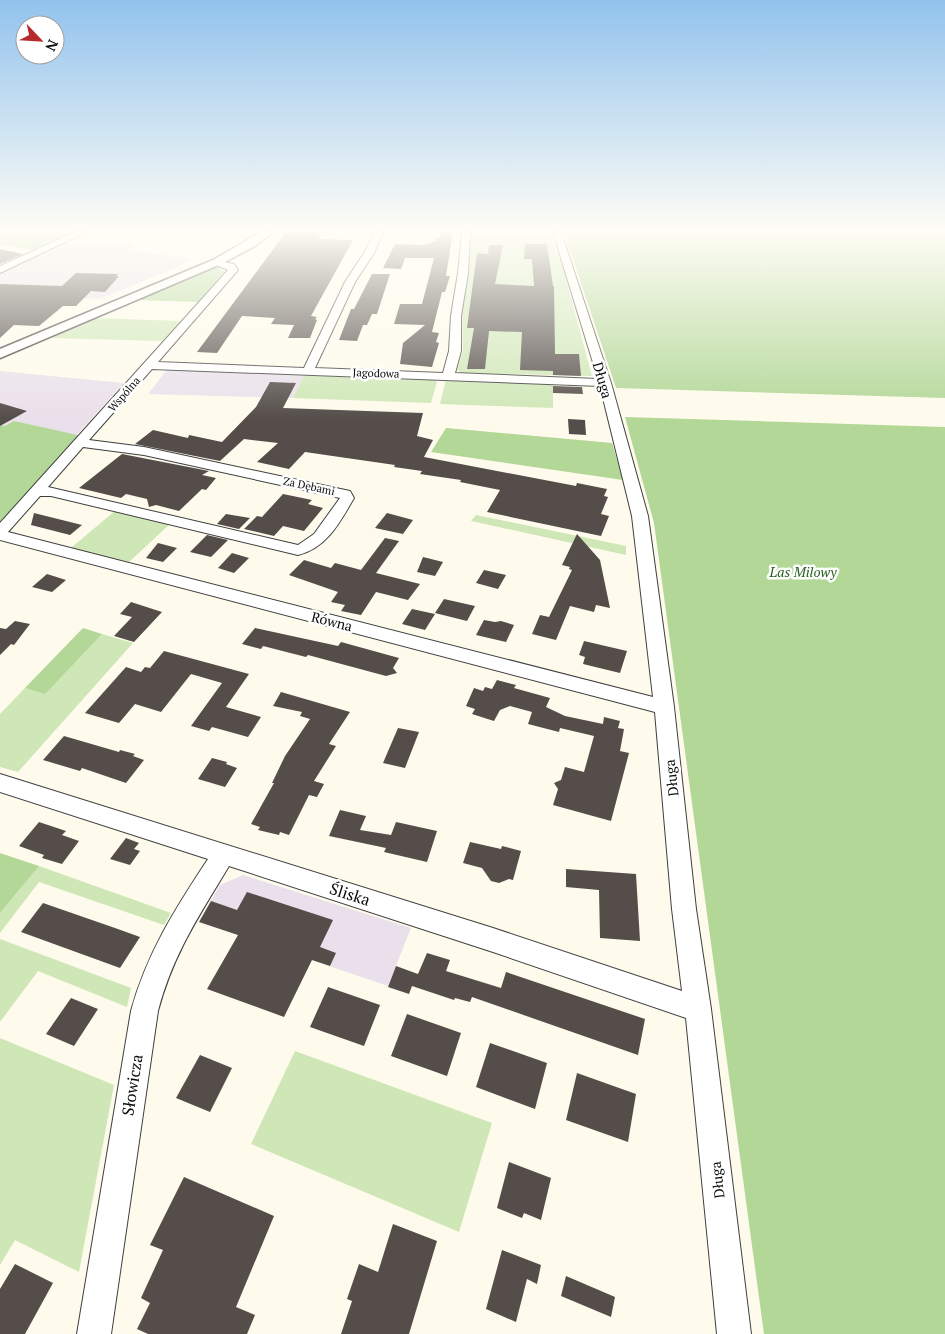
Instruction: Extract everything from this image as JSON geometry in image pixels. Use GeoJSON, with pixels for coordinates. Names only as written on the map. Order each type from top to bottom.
{"type":"FeatureCollection","features":[{"type":"Feature","properties":{"kind":"street"},"geometry":{"type":"LineString","coordinates":[[0,354],[141,294]]}},
{"type":"Feature","properties":{"kind":"street","name":"Wspólna"},"geometry":{"type":"LineString","coordinates":[[0,534],[211,294]]}},
{"type":"Feature","properties":{"kind":"street"},"geometry":{"type":"LineString","coordinates":[[308,371],[344,294]]}},
{"type":"Feature","properties":{"kind":"street"},"geometry":{"type":"LineString","coordinates":[[448,376],[455,351],[456,316],[460,294]]}},
{"type":"Feature","properties":{"kind":"street","name":"Długa"},"geometry":{"type":"LineString","coordinates":[[577,294],[605,382],[640,516],[664,707],[684,909],[698,1009],[734,1334]]}},
{"type":"Feature","properties":{"kind":"street","name":"Jagodowa"},"geometry":{"type":"LineString","coordinates":[[148,365],[605,382]]}},
{"type":"Feature","properties":{"kind":"street","name":"Za Dębami"},"geometry":{"type":"LineString","coordinates":[[37,491],[51,492],[298,550],[311,547],[348,498],[345,494],[337,492],[144,451],[80,443]]}},
{"type":"Feature","properties":{"kind":"street","name":"Równa"},"geometry":{"type":"LineString","coordinates":[[0,534],[664,707]]}},
{"type":"Feature","properties":{"kind":"street","name":"Śliska"},"geometry":{"type":"LineString","coordinates":[[0,784],[493,940],[698,1009]]}},
{"type":"Feature","properties":{"kind":"street","name":"Słowicza"},"geometry":{"type":"LineString","coordinates":[[94,1334],[142,1020],[149,993],[164,954],[224,854]]}},
{"type":"Feature","properties":{"kind":"shaded area"},"geometry":{"type":"Polygon","coordinates":[[[0,294],[111,294],[100,299],[35,297],[0,316],[0,294]]]}},
{"type":"Feature","properties":{"kind":"shaded area"},"geometry":{"type":"Polygon","coordinates":[[[167,370],[305,374],[293,398],[148,394],[167,370]]]}},
{"type":"Feature","properties":{"kind":"shaded area"},"geometry":{"type":"Polygon","coordinates":[[[0,371],[124,383],[76,436],[14,421],[5,426],[0,425],[0,371]]]}},
{"type":"Feature","properties":{"kind":"shaded area"},"geometry":{"type":"Polygon","coordinates":[[[243,875],[411,928],[388,986],[199,922],[220,885],[243,875]]]}},
{"type":"Feature","properties":{"kind":"green space"},"geometry":{"type":"Polygon","coordinates":[[[149,294],[205,294],[198,302],[136,300],[149,294]]]}},
{"type":"Feature","properties":{"kind":"green space"},"geometry":{"type":"Polygon","coordinates":[[[465,294],[570,294],[592,376],[461,373],[457,370],[463,351],[462,310],[465,294]]]}},
{"type":"Feature","properties":{"kind":"green space"},"geometry":{"type":"Polygon","coordinates":[[[585,294],[945,294],[945,398],[616,388],[585,294]]]}},
{"type":"Feature","properties":{"kind":"green space"},"geometry":{"type":"Polygon","coordinates":[[[94,318],[181,321],[162,341],[52,338],[94,318]]]}},
{"type":"Feature","properties":{"kind":"green space"},"geometry":{"type":"Polygon","coordinates":[[[305,374],[433,379],[437,382],[431,403],[293,398],[305,374]]]}},
{"type":"Feature","properties":{"kind":"green space"},"geometry":{"type":"Polygon","coordinates":[[[446,379],[553,383],[553,408],[440,404],[446,379]]]}},
{"type":"Feature","properties":{"kind":"green space","name":"Las Milowy"},"geometry":{"type":"Polygon","coordinates":[[[625,417],[945,427],[945,1334],[764,1334],[654,523],[625,417]]]}},
{"type":"Feature","properties":{"kind":"green space"},"geometry":{"type":"Polygon","coordinates":[[[14,421],[82,436],[0,527],[0,425],[5,426],[14,421]]]}},
{"type":"Feature","properties":{"kind":"green space"},"geometry":{"type":"Polygon","coordinates":[[[446,428],[612,443],[623,480],[431,452],[446,428]]]}},
{"type":"Feature","properties":{"kind":"green space"},"geometry":{"type":"Polygon","coordinates":[[[116,510],[171,523],[129,562],[71,548],[116,510]]]}},
{"type":"Feature","properties":{"kind":"green space"},"geometry":{"type":"Polygon","coordinates":[[[476,515],[626,546],[626,555],[471,521],[476,515]]]}},
{"type":"Feature","properties":{"kind":"green space"},"geometry":{"type":"Polygon","coordinates":[[[83,628],[102,634],[45,694],[25,688],[83,628]]]}},
{"type":"Feature","properties":{"kind":"green space"},"geometry":{"type":"Polygon","coordinates":[[[102,634],[133,643],[18,772],[0,767],[0,714],[25,688],[45,693],[102,634]]]}},
{"type":"Feature","properties":{"kind":"green space"},"geometry":{"type":"Polygon","coordinates":[[[0,853],[39,866],[0,913],[0,853]]]}},
{"type":"Feature","properties":{"kind":"green space"},"geometry":{"type":"Polygon","coordinates":[[[39,866],[171,913],[164,925],[39,882],[0,933],[0,913],[39,866]]]}},
{"type":"Feature","properties":{"kind":"green space"},"geometry":{"type":"Polygon","coordinates":[[[0,939],[131,988],[127,1007],[38,971],[0,1022],[0,939]]]}},
{"type":"Feature","properties":{"kind":"green space"},"geometry":{"type":"Polygon","coordinates":[[[0,1038],[114,1085],[79,1272],[15,1240],[0,1265],[0,1038]]]}},
{"type":"Feature","properties":{"kind":"green space"},"geometry":{"type":"Polygon","coordinates":[[[295,1051],[492,1123],[459,1232],[251,1144],[295,1051]]]}},
{"type":"Feature","properties":{"kind":"building"},"geometry":{"type":"Polygon","coordinates":[[[0,294],[88,294],[76,306],[63,306],[39,326],[14,325],[0,338],[0,294]]]}},
{"type":"Feature","properties":{"kind":"building"},"geometry":{"type":"Polygon","coordinates":[[[240,294],[323,294],[311,316],[317,317],[315,319],[317,320],[310,338],[288,338],[294,325],[271,324],[275,318],[242,316],[217,353],[197,352],[240,294]]]}},
{"type":"Feature","properties":{"kind":"building"},"geometry":{"type":"Polygon","coordinates":[[[362,294],[383,294],[377,314],[372,314],[367,325],[363,325],[357,341],[339,340],[351,309],[354,309],[362,294]]]}},
{"type":"Feature","properties":{"kind":"building"},"geometry":{"type":"Polygon","coordinates":[[[425,294],[441,294],[432,332],[439,333],[436,342],[439,343],[432,367],[400,364],[403,343],[425,325],[394,324],[400,304],[422,304],[425,294]]]}},
{"type":"Feature","properties":{"kind":"building"},"geometry":{"type":"Polygon","coordinates":[[[471,294],[554,294],[555,354],[579,354],[581,376],[553,375],[553,371],[520,370],[522,332],[489,331],[485,369],[467,369],[474,328],[467,328],[471,294]]]}},
{"type":"Feature","properties":{"kind":"building"},"geometry":{"type":"Polygon","coordinates":[[[270,382],[296,383],[283,408],[423,413],[417,436],[433,440],[424,457],[576,486],[577,483],[607,489],[604,496],[608,497],[601,514],[609,516],[601,536],[487,512],[500,490],[460,482],[461,480],[420,474],[422,471],[394,467],[395,465],[305,452],[289,469],[257,462],[278,443],[244,439],[220,461],[135,444],[153,430],[188,438],[189,435],[222,442],[256,407],[270,382]]]}},
{"type":"Feature","properties":{"kind":"building"},"geometry":{"type":"Polygon","coordinates":[[[553,386],[582,387],[583,394],[553,393],[553,386]]]}},
{"type":"Feature","properties":{"kind":"building"},"geometry":{"type":"Polygon","coordinates":[[[0,403],[27,411],[0,426],[0,403]]]}},
{"type":"Feature","properties":{"kind":"building"},"geometry":{"type":"Polygon","coordinates":[[[568,419],[585,420],[586,435],[569,434],[568,419]]]}},
{"type":"Feature","properties":{"kind":"building"},"geometry":{"type":"Polygon","coordinates":[[[122,454],[209,471],[202,475],[216,478],[206,490],[202,489],[179,511],[156,505],[149,507],[147,499],[126,494],[121,498],[79,488],[122,454]]]}},
{"type":"Feature","properties":{"kind":"building"},"geometry":{"type":"Polygon","coordinates":[[[283,494],[312,500],[308,504],[323,508],[304,531],[283,526],[274,536],[244,529],[257,516],[262,517],[283,494]]]}},
{"type":"Feature","properties":{"kind":"building"},"geometry":{"type":"Polygon","coordinates":[[[34,513],[82,525],[70,535],[31,525],[34,513]]]}},
{"type":"Feature","properties":{"kind":"building"},"geometry":{"type":"Polygon","coordinates":[[[387,513],[413,520],[403,534],[375,528],[387,513]]]}},
{"type":"Feature","properties":{"kind":"building"},"geometry":{"type":"Polygon","coordinates":[[[226,514],[250,518],[239,529],[217,524],[226,514]]]}},
{"type":"Feature","properties":{"kind":"building"},"geometry":{"type":"Polygon","coordinates":[[[577,534],[600,560],[610,608],[596,605],[594,612],[570,606],[556,640],[532,634],[540,615],[549,617],[572,570],[569,569],[570,567],[562,565],[577,534]]]}},
{"type":"Feature","properties":{"kind":"building"},"geometry":{"type":"Polygon","coordinates":[[[207,535],[228,540],[211,557],[190,552],[207,535]]]}},
{"type":"Feature","properties":{"kind":"building"},"geometry":{"type":"Polygon","coordinates":[[[385,538],[399,541],[376,573],[420,584],[408,600],[376,592],[361,615],[341,611],[345,605],[331,602],[338,592],[289,575],[304,560],[331,568],[335,563],[361,570],[385,538]]]}},
{"type":"Feature","properties":{"kind":"building"},"geometry":{"type":"Polygon","coordinates":[[[158,543],[177,548],[163,562],[146,558],[158,543]]]}},
{"type":"Feature","properties":{"kind":"building"},"geometry":{"type":"Polygon","coordinates":[[[232,553],[249,558],[234,573],[218,568],[232,553]]]}},
{"type":"Feature","properties":{"kind":"building"},"geometry":{"type":"Polygon","coordinates":[[[423,557],[443,562],[435,576],[417,572],[423,557]]]}},
{"type":"Feature","properties":{"kind":"building"},"geometry":{"type":"Polygon","coordinates":[[[484,570],[506,575],[498,589],[476,583],[484,570]]]}},
{"type":"Feature","properties":{"kind":"building"},"geometry":{"type":"Polygon","coordinates":[[[47,574],[66,580],[52,592],[32,587],[47,574]]]}},
{"type":"Feature","properties":{"kind":"building"},"geometry":{"type":"Polygon","coordinates":[[[444,599],[475,606],[467,621],[435,613],[444,599]]]}},
{"type":"Feature","properties":{"kind":"building"},"geometry":{"type":"Polygon","coordinates":[[[131,602],[162,612],[134,642],[114,636],[132,617],[120,614],[131,602]]]}},
{"type":"Feature","properties":{"kind":"building"},"geometry":{"type":"Polygon","coordinates":[[[412,609],[435,614],[425,630],[402,624],[412,609]]]}},
{"type":"Feature","properties":{"kind":"building"},"geometry":{"type":"Polygon","coordinates":[[[484,620],[501,621],[514,625],[506,642],[476,635],[484,620]]]}},
{"type":"Feature","properties":{"kind":"building"},"geometry":{"type":"Polygon","coordinates":[[[15,621],[30,624],[14,645],[11,644],[0,655],[0,628],[6,629],[15,621]]]}},
{"type":"Feature","properties":{"kind":"building"},"geometry":{"type":"Polygon","coordinates":[[[255,628],[338,646],[341,642],[399,658],[393,668],[397,673],[386,676],[308,655],[306,657],[263,646],[261,649],[242,644],[255,628]]]}},
{"type":"Feature","properties":{"kind":"building"},"geometry":{"type":"Polygon","coordinates":[[[584,641],[627,651],[620,673],[583,664],[585,657],[579,655],[584,641]]]}},
{"type":"Feature","properties":{"kind":"building"},"geometry":{"type":"Polygon","coordinates":[[[164,651],[249,674],[226,707],[261,717],[248,737],[212,727],[209,731],[191,726],[222,683],[191,674],[161,712],[135,704],[119,723],[85,713],[126,667],[141,672],[145,667],[150,668],[164,651]]]}},
{"type":"Feature","properties":{"kind":"building"},"geometry":{"type":"Polygon","coordinates":[[[497,680],[516,685],[514,688],[550,698],[546,707],[565,716],[603,724],[604,717],[620,721],[618,728],[624,729],[620,751],[629,753],[611,821],[553,805],[558,789],[554,783],[561,780],[565,767],[584,772],[594,736],[560,728],[559,732],[528,724],[532,712],[510,706],[500,710],[494,721],[472,714],[475,709],[466,706],[474,688],[483,691],[485,687],[492,689],[497,680]]]}},
{"type":"Feature","properties":{"kind":"building"},"geometry":{"type":"Polygon","coordinates":[[[281,692],[350,712],[329,744],[336,746],[314,781],[324,784],[317,797],[309,795],[289,835],[280,832],[279,835],[258,830],[260,827],[251,824],[274,783],[272,783],[285,756],[310,719],[300,716],[302,712],[273,706],[281,692]]]}},
{"type":"Feature","properties":{"kind":"building"},"geometry":{"type":"Polygon","coordinates":[[[398,728],[419,732],[405,768],[383,763],[398,728]]]}},
{"type":"Feature","properties":{"kind":"building"},"geometry":{"type":"Polygon","coordinates":[[[64,736],[119,752],[120,750],[135,754],[133,756],[144,760],[126,783],[82,768],[80,771],[43,760],[64,736]]]}},
{"type":"Feature","properties":{"kind":"building"},"geometry":{"type":"Polygon","coordinates":[[[212,758],[227,762],[226,764],[237,768],[225,787],[198,779],[212,758]]]}},
{"type":"Feature","properties":{"kind":"building"},"geometry":{"type":"Polygon","coordinates":[[[340,810],[366,816],[360,830],[391,835],[396,822],[437,831],[427,862],[384,852],[386,848],[329,836],[340,810]]]}},
{"type":"Feature","properties":{"kind":"building"},"geometry":{"type":"Polygon","coordinates":[[[39,822],[66,831],[62,835],[79,841],[62,864],[42,858],[44,855],[19,846],[39,822]]]}},
{"type":"Feature","properties":{"kind":"building"},"geometry":{"type":"Polygon","coordinates":[[[126,838],[139,843],[134,849],[140,851],[130,865],[110,859],[126,838]]]}},
{"type":"Feature","properties":{"kind":"building"},"geometry":{"type":"Polygon","coordinates":[[[470,842],[501,849],[502,846],[521,851],[513,880],[509,879],[499,883],[491,881],[482,868],[463,863],[470,842]]]}},
{"type":"Feature","properties":{"kind":"building"},"geometry":{"type":"Polygon","coordinates":[[[566,869],[636,874],[640,941],[600,938],[599,890],[566,887],[566,869]]]}},
{"type":"Feature","properties":{"kind":"building"},"geometry":{"type":"Polygon","coordinates":[[[247,892],[333,920],[320,947],[336,953],[330,966],[312,960],[284,1017],[207,989],[238,935],[199,922],[211,901],[237,910],[247,892]]]}},
{"type":"Feature","properties":{"kind":"building"},"geometry":{"type":"Polygon","coordinates":[[[43,903],[140,937],[120,968],[21,932],[43,903]]]}},
{"type":"Feature","properties":{"kind":"building"},"geometry":{"type":"Polygon","coordinates":[[[427,953],[450,960],[446,971],[501,988],[506,972],[645,1019],[638,1055],[472,997],[470,1002],[455,998],[454,1000],[412,986],[409,994],[388,987],[396,966],[418,974],[427,953]]]}},
{"type":"Feature","properties":{"kind":"building"},"geometry":{"type":"Polygon","coordinates":[[[328,987],[380,1005],[364,1046],[310,1027],[328,987]]]}},
{"type":"Feature","properties":{"kind":"building"},"geometry":{"type":"Polygon","coordinates":[[[71,998],[98,1009],[74,1046],[46,1034],[71,998]]]}},
{"type":"Feature","properties":{"kind":"building"},"geometry":{"type":"Polygon","coordinates":[[[407,1014],[461,1033],[447,1076],[391,1056],[407,1014]]]}},
{"type":"Feature","properties":{"kind":"building"},"geometry":{"type":"Polygon","coordinates":[[[490,1043],[547,1063],[535,1109],[476,1087],[490,1043]]]}},
{"type":"Feature","properties":{"kind":"building"},"geometry":{"type":"Polygon","coordinates":[[[200,1055],[232,1068],[210,1112],[176,1098],[200,1055]]]}},
{"type":"Feature","properties":{"kind":"building"},"geometry":{"type":"Polygon","coordinates":[[[577,1073],[636,1094],[628,1142],[566,1120],[577,1073]]]}},
{"type":"Feature","properties":{"kind":"building"},"geometry":{"type":"Polygon","coordinates":[[[509,1162],[551,1178],[541,1220],[524,1213],[522,1218],[497,1208],[509,1162]]]}},
{"type":"Feature","properties":{"kind":"building"},"geometry":{"type":"Polygon","coordinates":[[[184,1177],[274,1216],[236,1307],[255,1315],[247,1334],[148,1334],[137,1329],[150,1303],[141,1298],[163,1250],[150,1245],[184,1177]]]}},
{"type":"Feature","properties":{"kind":"building"},"geometry":{"type":"Polygon","coordinates":[[[393,1224],[437,1241],[409,1334],[341,1334],[352,1301],[347,1299],[359,1264],[378,1272],[393,1224]]]}},
{"type":"Feature","properties":{"kind":"building"},"geometry":{"type":"Polygon","coordinates":[[[502,1250],[541,1265],[537,1284],[527,1279],[516,1322],[486,1309],[502,1250]]]}},
{"type":"Feature","properties":{"kind":"building"},"geometry":{"type":"Polygon","coordinates":[[[15,1264],[53,1283],[25,1334],[0,1334],[0,1289],[15,1264]]]}},
{"type":"Feature","properties":{"kind":"building"},"geometry":{"type":"Polygon","coordinates":[[[566,1276],[615,1297],[611,1317],[561,1296],[566,1276]]]}}]}
